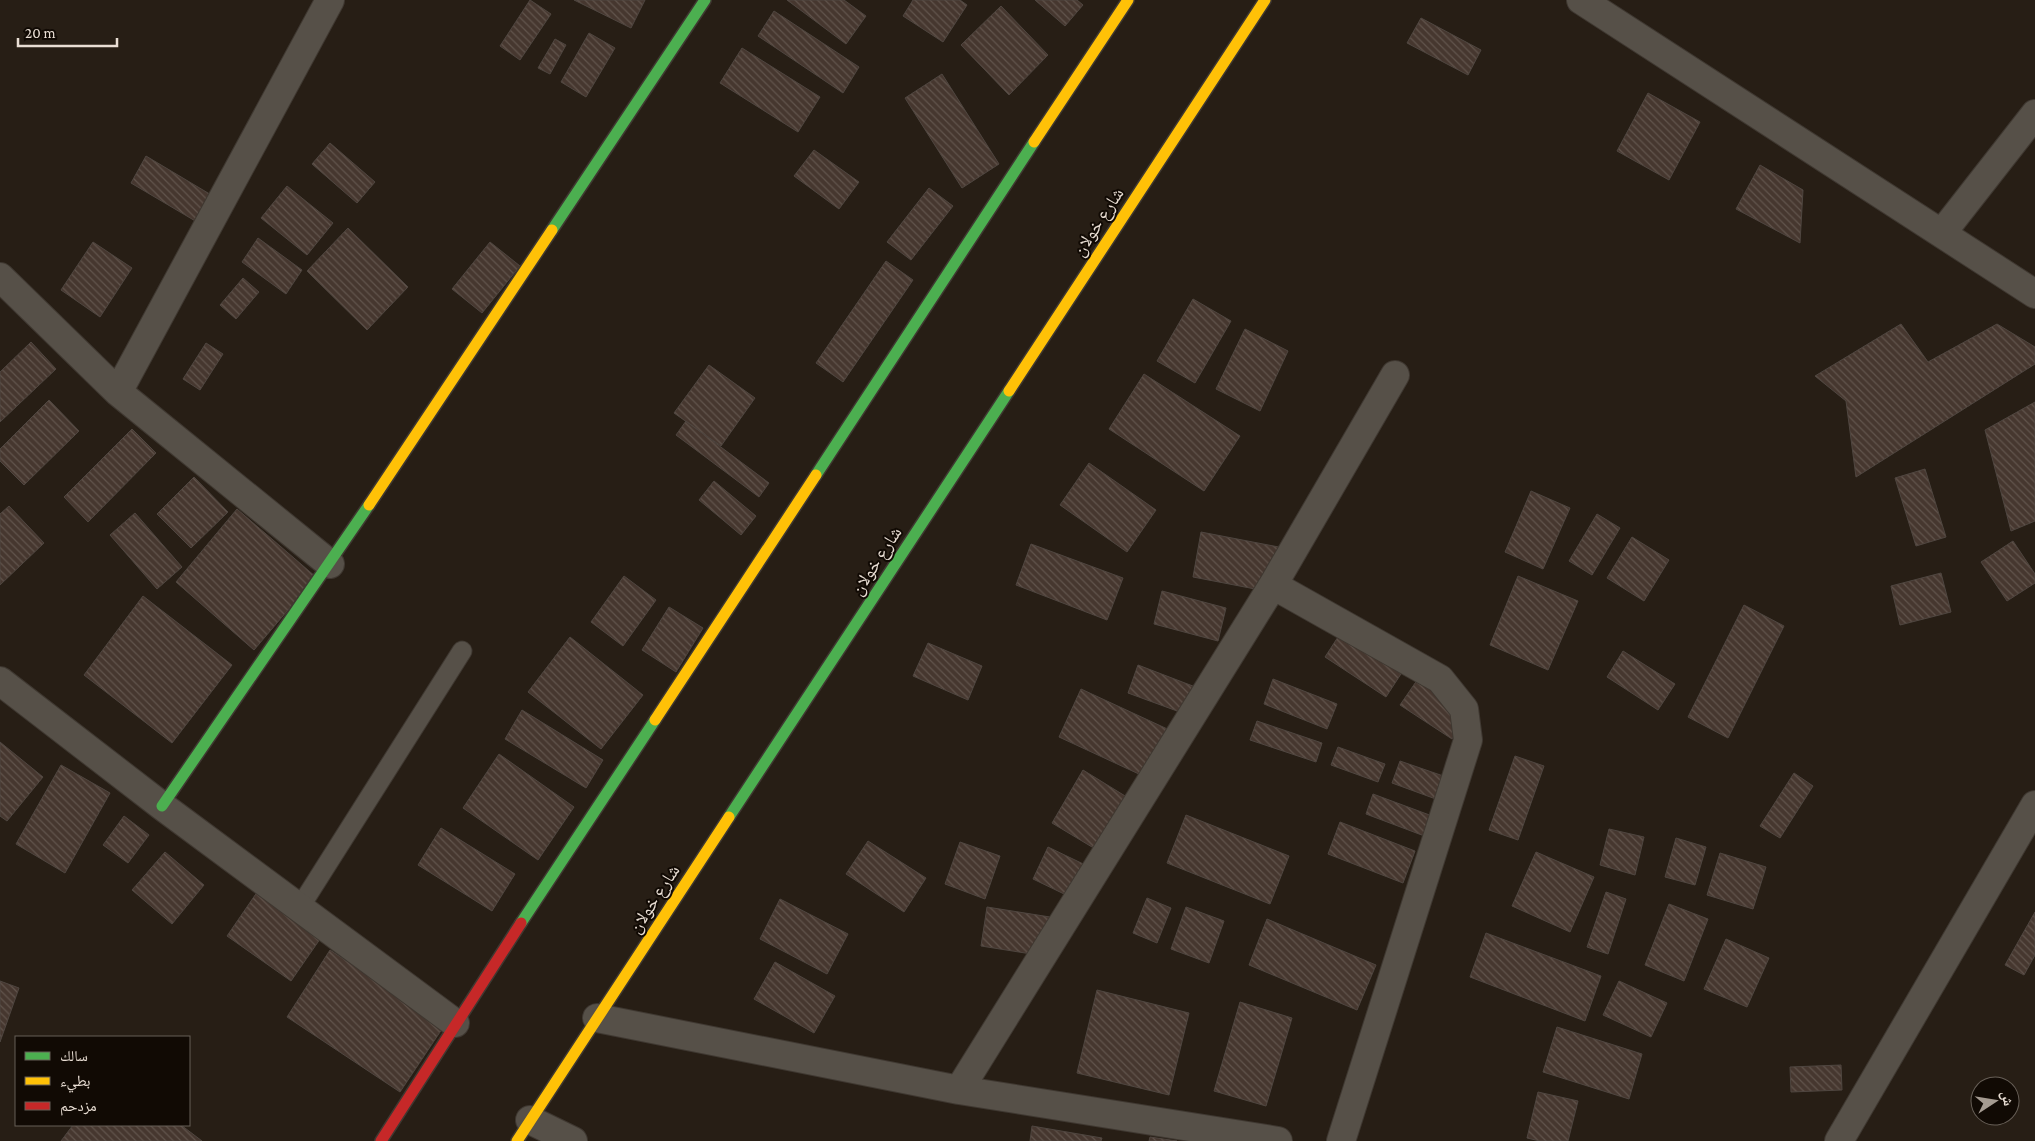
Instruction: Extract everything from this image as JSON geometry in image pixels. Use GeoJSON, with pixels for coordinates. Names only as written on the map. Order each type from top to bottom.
{"type":"FeatureCollection","features":[{"type":"Feature","properties":{"kind":"main road"},"geometry":{"type":"LineString","coordinates":[[162,806],[330,564],[704,0]]}},
{"type":"Feature","properties":{"kind":"main road"},"geometry":{"type":"LineString","coordinates":[[381,1141],[455,1023],[1128,0]]}},
{"type":"Feature","properties":{"kind":"main road","name":"شارع خولان"},"geometry":{"type":"LineString","coordinates":[[523,1131],[1265,0]]}},
{"type":"Feature","properties":{"kind":"street"},"geometry":{"type":"LineString","coordinates":[[118,392],[330,0]]}},
{"type":"Feature","properties":{"kind":"street"},"geometry":{"type":"LineString","coordinates":[[1581,0],[2035,294]]}},
{"type":"Feature","properties":{"kind":"street"},"geometry":{"type":"LineString","coordinates":[[1942,234],[2035,114]]}},
{"type":"Feature","properties":{"kind":"street"},"geometry":{"type":"LineString","coordinates":[[0,277],[118,392],[330,564]]}},
{"type":"Feature","properties":{"kind":"street"},"geometry":{"type":"LineString","coordinates":[[959,1090],[1273,585],[1395,375]]}},
{"type":"Feature","properties":{"kind":"street"},"geometry":{"type":"LineString","coordinates":[[1273,585],[1440,679],[1464,709],[1468,740],[1342,1141]]}},
{"type":"Feature","properties":{"kind":"street"},"geometry":{"type":"LineString","coordinates":[[0,681],[162,806],[455,1023]]}},
{"type":"Feature","properties":{"kind":"street"},"geometry":{"type":"LineString","coordinates":[[1839,1141],[2035,806]]}},
{"type":"Feature","properties":{"kind":"street"},"geometry":{"type":"LineString","coordinates":[[597,1018],[959,1090],[1278,1141]]}},
{"type":"Feature","properties":{"kind":"street"},"geometry":{"type":"LineString","coordinates":[[523,1131],[573,1141]]}},
{"type":"Feature","properties":{"kind":"lane"},"geometry":{"type":"LineString","coordinates":[[300,907],[462,651]]}},
{"type":"Feature","properties":{"kind":"building"},"geometry":{"type":"Polygon","coordinates":[[[530,0],[551,14],[520,60],[500,46],[530,0]]]}},
{"type":"Feature","properties":{"kind":"building"},"geometry":{"type":"Polygon","coordinates":[[[574,0],[645,0],[631,28],[574,0]]]}},
{"type":"Feature","properties":{"kind":"building"},"geometry":{"type":"Polygon","coordinates":[[[787,0],[844,0],[866,16],[846,44],[787,0]]]}},
{"type":"Feature","properties":{"kind":"building"},"geometry":{"type":"Polygon","coordinates":[[[913,0],[960,0],[967,5],[943,42],[903,16],[913,0]]]}},
{"type":"Feature","properties":{"kind":"building"},"geometry":{"type":"Polygon","coordinates":[[[1035,0],[1077,0],[1083,5],[1065,26],[1035,0]]]}},
{"type":"Feature","properties":{"kind":"building"},"geometry":{"type":"Polygon","coordinates":[[[1001,6],[1048,55],[1009,95],[961,45],[1001,6]]]}},
{"type":"Feature","properties":{"kind":"building"},"geometry":{"type":"Polygon","coordinates":[[[774,11],[859,67],[843,93],[758,36],[774,11]]]}},
{"type":"Feature","properties":{"kind":"building"},"geometry":{"type":"Polygon","coordinates":[[[1421,18],[1481,50],[1468,75],[1407,43],[1421,18]]]}},
{"type":"Feature","properties":{"kind":"building"},"geometry":{"type":"Polygon","coordinates":[[[589,33],[615,48],[586,97],[561,82],[589,33]]]}},
{"type":"Feature","properties":{"kind":"building"},"geometry":{"type":"Polygon","coordinates":[[[555,39],[566,45],[550,74],[538,68],[555,39]]]}},
{"type":"Feature","properties":{"kind":"building"},"geometry":{"type":"Polygon","coordinates":[[[742,48],[820,97],[798,132],[720,83],[742,48]]]}},
{"type":"Feature","properties":{"kind":"building"},"geometry":{"type":"Polygon","coordinates":[[[942,74],[999,164],[962,188],[905,98],[942,74]]]}},
{"type":"Feature","properties":{"kind":"building"},"geometry":{"type":"Polygon","coordinates":[[[1648,93],[1700,122],[1669,180],[1617,151],[1648,93]]]}},
{"type":"Feature","properties":{"kind":"building"},"geometry":{"type":"Polygon","coordinates":[[[330,143],[375,182],[357,203],[312,164],[330,143]]]}},
{"type":"Feature","properties":{"kind":"building"},"geometry":{"type":"Polygon","coordinates":[[[814,150],[859,182],[839,209],[794,176],[814,150]]]}},
{"type":"Feature","properties":{"kind":"building"},"geometry":{"type":"Polygon","coordinates":[[[146,156],[213,196],[197,222],[131,183],[146,156]]]}},
{"type":"Feature","properties":{"kind":"building"},"geometry":{"type":"Polygon","coordinates":[[[1760,165],[1803,190],[1800,243],[1736,209],[1760,165]]]}},
{"type":"Feature","properties":{"kind":"building"},"geometry":{"type":"Polygon","coordinates":[[[287,186],[333,223],[307,255],[261,218],[287,186]]]}},
{"type":"Feature","properties":{"kind":"building"},"geometry":{"type":"Polygon","coordinates":[[[929,188],[953,206],[911,260],[887,242],[929,188]]]}},
{"type":"Feature","properties":{"kind":"building"},"geometry":{"type":"Polygon","coordinates":[[[348,228],[408,287],[367,330],[307,271],[348,228]]]}},
{"type":"Feature","properties":{"kind":"building"},"geometry":{"type":"Polygon","coordinates":[[[258,238],[302,270],[286,294],[242,262],[258,238]]]}},
{"type":"Feature","properties":{"kind":"building"},"geometry":{"type":"Polygon","coordinates":[[[93,242],[132,268],[100,317],[61,290],[93,242]]]}},
{"type":"Feature","properties":{"kind":"building"},"geometry":{"type":"Polygon","coordinates":[[[490,242],[520,266],[482,313],[452,289],[490,242]]]}},
{"type":"Feature","properties":{"kind":"building"},"geometry":{"type":"Polygon","coordinates":[[[886,261],[913,280],[843,382],[816,363],[886,261]]]}},
{"type":"Feature","properties":{"kind":"building"},"geometry":{"type":"Polygon","coordinates":[[[243,278],[259,292],[236,319],[220,305],[243,278]]]}},
{"type":"Feature","properties":{"kind":"building"},"geometry":{"type":"Polygon","coordinates":[[[1193,299],[1231,321],[1195,383],[1157,361],[1193,299]]]}},
{"type":"Feature","properties":{"kind":"building"},"geometry":{"type":"Polygon","coordinates":[[[1901,324],[1928,362],[1997,324],[2035,347],[2035,364],[1856,477],[1846,401],[1815,376],[1901,324]]]}},
{"type":"Feature","properties":{"kind":"building"},"geometry":{"type":"Polygon","coordinates":[[[1245,329],[1288,351],[1260,411],[1216,389],[1245,329]]]}},
{"type":"Feature","properties":{"kind":"building"},"geometry":{"type":"Polygon","coordinates":[[[31,342],[56,369],[0,422],[0,372],[31,342]]]}},
{"type":"Feature","properties":{"kind":"building"},"geometry":{"type":"Polygon","coordinates":[[[206,343],[223,354],[200,390],[183,379],[206,343]]]}},
{"type":"Feature","properties":{"kind":"building"},"geometry":{"type":"Polygon","coordinates":[[[709,365],[755,398],[721,446],[674,413],[709,365]]]}},
{"type":"Feature","properties":{"kind":"building"},"geometry":{"type":"Polygon","coordinates":[[[1144,374],[1240,436],[1204,491],[1109,429],[1144,374]]]}},
{"type":"Feature","properties":{"kind":"building"},"geometry":{"type":"Polygon","coordinates":[[[49,400],[79,431],[24,485],[0,461],[0,449],[49,400]]]}},
{"type":"Feature","properties":{"kind":"building"},"geometry":{"type":"Polygon","coordinates":[[[2035,402],[2035,521],[2011,531],[1985,430],[2035,402]]]}},
{"type":"Feature","properties":{"kind":"building"},"geometry":{"type":"Polygon","coordinates":[[[686,421],[769,483],[759,497],[676,435],[686,421]]]}},
{"type":"Feature","properties":{"kind":"building"},"geometry":{"type":"Polygon","coordinates":[[[132,429],[156,453],[88,522],[64,497],[132,429]]]}},
{"type":"Feature","properties":{"kind":"building"},"geometry":{"type":"Polygon","coordinates":[[[1089,463],[1156,510],[1127,552],[1060,505],[1089,463]]]}},
{"type":"Feature","properties":{"kind":"building"},"geometry":{"type":"Polygon","coordinates":[[[1925,469],[1946,537],[1916,546],[1895,478],[1925,469]]]}},
{"type":"Feature","properties":{"kind":"building"},"geometry":{"type":"Polygon","coordinates":[[[194,477],[228,512],[191,548],[157,514],[194,477]]]}},
{"type":"Feature","properties":{"kind":"building"},"geometry":{"type":"Polygon","coordinates":[[[714,481],[756,516],[741,535],[699,500],[714,481]]]}},
{"type":"Feature","properties":{"kind":"building"},"geometry":{"type":"Polygon","coordinates":[[[1531,491],[1570,508],[1543,569],[1505,552],[1531,491]]]}},
{"type":"Feature","properties":{"kind":"building"},"geometry":{"type":"Polygon","coordinates":[[[9,506],[44,543],[0,585],[0,514],[9,506]]]}},
{"type":"Feature","properties":{"kind":"building"},"geometry":{"type":"Polygon","coordinates":[[[237,509],[316,577],[254,650],[176,582],[237,509]]]}},
{"type":"Feature","properties":{"kind":"building"},"geometry":{"type":"Polygon","coordinates":[[[135,513],[182,567],[157,589],[110,535],[135,513]]]}},
{"type":"Feature","properties":{"kind":"building"},"geometry":{"type":"Polygon","coordinates":[[[1597,514],[1620,528],[1592,575],[1569,561],[1597,514]]]}},
{"type":"Feature","properties":{"kind":"building"},"geometry":{"type":"Polygon","coordinates":[[[1201,532],[1289,549],[1281,594],[1193,577],[1201,532]]]}},
{"type":"Feature","properties":{"kind":"building"},"geometry":{"type":"Polygon","coordinates":[[[1632,537],[1669,560],[1644,601],[1607,578],[1632,537]]]}},
{"type":"Feature","properties":{"kind":"building"},"geometry":{"type":"Polygon","coordinates":[[[2013,541],[2035,574],[2035,583],[2007,601],[1981,562],[2013,541]]]}},
{"type":"Feature","properties":{"kind":"building"},"geometry":{"type":"Polygon","coordinates":[[[1031,544],[1123,578],[1107,620],[1016,585],[1031,544]]]}},
{"type":"Feature","properties":{"kind":"building"},"geometry":{"type":"Polygon","coordinates":[[[1941,573],[1951,612],[1900,625],[1891,586],[1941,573]]]}},
{"type":"Feature","properties":{"kind":"building"},"geometry":{"type":"Polygon","coordinates":[[[624,576],[656,600],[623,646],[591,622],[624,576]]]}},
{"type":"Feature","properties":{"kind":"building"},"geometry":{"type":"Polygon","coordinates":[[[1518,576],[1578,601],[1548,670],[1490,645],[1518,576]]]}},
{"type":"Feature","properties":{"kind":"building"},"geometry":{"type":"Polygon","coordinates":[[[1162,591],[1226,608],[1218,641],[1154,624],[1162,591]]]}},
{"type":"Feature","properties":{"kind":"building"},"geometry":{"type":"Polygon","coordinates":[[[143,596],[232,665],[172,743],[84,675],[143,596]]]}},
{"type":"Feature","properties":{"kind":"building"},"geometry":{"type":"Polygon","coordinates":[[[1744,605],[1784,626],[1728,738],[1688,717],[1744,605]]]}},
{"type":"Feature","properties":{"kind":"building"},"geometry":{"type":"Polygon","coordinates":[[[669,607],[703,628],[676,672],[642,650],[669,607]]]}},
{"type":"Feature","properties":{"kind":"building"},"geometry":{"type":"Polygon","coordinates":[[[1349,620],[1410,660],[1386,697],[1325,657],[1349,620]]]}},
{"type":"Feature","properties":{"kind":"building"},"geometry":{"type":"Polygon","coordinates":[[[570,637],[643,695],[601,749],[528,692],[570,637]]]}},
{"type":"Feature","properties":{"kind":"building"},"geometry":{"type":"Polygon","coordinates":[[[928,643],[982,666],[968,700],[913,676],[928,643]]]}},
{"type":"Feature","properties":{"kind":"building"},"geometry":{"type":"Polygon","coordinates":[[[1623,651],[1675,684],[1658,710],[1607,677],[1623,651]]]}},
{"type":"Feature","properties":{"kind":"building"},"geometry":{"type":"Polygon","coordinates":[[[1138,665],[1198,688],[1188,715],[1128,693],[1138,665]]]}},
{"type":"Feature","properties":{"kind":"building"},"geometry":{"type":"Polygon","coordinates":[[[1422,673],[1472,707],[1452,739],[1400,705],[1422,673]]]}},
{"type":"Feature","properties":{"kind":"building"},"geometry":{"type":"Polygon","coordinates":[[[1273,679],[1337,704],[1327,729],[1264,704],[1273,679]]]}},
{"type":"Feature","properties":{"kind":"building"},"geometry":{"type":"Polygon","coordinates":[[[1081,689],[1176,733],[1154,781],[1059,737],[1081,689]]]}},
{"type":"Feature","properties":{"kind":"building"},"geometry":{"type":"Polygon","coordinates":[[[522,710],[603,760],[586,788],[505,739],[522,710]]]}},
{"type":"Feature","properties":{"kind":"building"},"geometry":{"type":"Polygon","coordinates":[[[1257,721],[1322,743],[1316,762],[1250,740],[1257,721]]]}},
{"type":"Feature","properties":{"kind":"building"},"geometry":{"type":"Polygon","coordinates":[[[0,742],[43,777],[7,821],[0,816],[0,742]]]}},
{"type":"Feature","properties":{"kind":"building"},"geometry":{"type":"Polygon","coordinates":[[[1338,747],[1385,764],[1378,782],[1331,765],[1338,747]]]}},
{"type":"Feature","properties":{"kind":"building"},"geometry":{"type":"Polygon","coordinates":[[[499,754],[574,807],[538,860],[463,808],[499,754]]]}},
{"type":"Feature","properties":{"kind":"building"},"geometry":{"type":"Polygon","coordinates":[[[1515,756],[1544,766],[1518,840],[1489,830],[1515,756]]]}},
{"type":"Feature","properties":{"kind":"building"},"geometry":{"type":"Polygon","coordinates":[[[1400,761],[1452,779],[1444,802],[1392,783],[1400,761]]]}},
{"type":"Feature","properties":{"kind":"building"},"geometry":{"type":"Polygon","coordinates":[[[61,765],[110,793],[65,873],[16,844],[61,765]]]}},
{"type":"Feature","properties":{"kind":"building"},"geometry":{"type":"Polygon","coordinates":[[[1083,770],[1143,807],[1112,859],[1052,823],[1083,770]]]}},
{"type":"Feature","properties":{"kind":"building"},"geometry":{"type":"Polygon","coordinates":[[[1794,773],[1813,786],[1780,838],[1760,826],[1794,773]]]}},
{"type":"Feature","properties":{"kind":"building"},"geometry":{"type":"Polygon","coordinates":[[[1373,794],[1443,820],[1435,840],[1366,814],[1373,794]]]}},
{"type":"Feature","properties":{"kind":"building"},"geometry":{"type":"Polygon","coordinates":[[[1186,815],[1289,856],[1270,904],[1167,863],[1186,815]]]}},
{"type":"Feature","properties":{"kind":"building"},"geometry":{"type":"Polygon","coordinates":[[[124,816],[149,835],[128,863],[103,845],[124,816]]]}},
{"type":"Feature","properties":{"kind":"building"},"geometry":{"type":"Polygon","coordinates":[[[1340,822],[1415,851],[1403,883],[1328,854],[1340,822]]]}},
{"type":"Feature","properties":{"kind":"building"},"geometry":{"type":"Polygon","coordinates":[[[441,828],[515,874],[492,911],[418,865],[441,828]]]}},
{"type":"Feature","properties":{"kind":"building"},"geometry":{"type":"Polygon","coordinates":[[[1609,829],[1644,837],[1635,875],[1600,865],[1609,829]]]}},
{"type":"Feature","properties":{"kind":"building"},"geometry":{"type":"Polygon","coordinates":[[[1676,838],[1706,847],[1695,885],[1665,877],[1676,838]]]}},
{"type":"Feature","properties":{"kind":"building"},"geometry":{"type":"Polygon","coordinates":[[[868,841],[926,878],[904,912],[846,874],[868,841]]]}},
{"type":"Feature","properties":{"kind":"building"},"geometry":{"type":"Polygon","coordinates":[[[960,842],[1000,856],[985,899],[945,884],[960,842]]]}},
{"type":"Feature","properties":{"kind":"building"},"geometry":{"type":"Polygon","coordinates":[[[1048,847],[1102,873],[1087,905],[1033,879],[1048,847]]]}},
{"type":"Feature","properties":{"kind":"building"},"geometry":{"type":"Polygon","coordinates":[[[165,852],[204,885],[172,924],[132,890],[165,852]]]}},
{"type":"Feature","properties":{"kind":"building"},"geometry":{"type":"Polygon","coordinates":[[[1536,852],[1594,877],[1570,932],[1512,906],[1536,852]]]}},
{"type":"Feature","properties":{"kind":"building"},"geometry":{"type":"Polygon","coordinates":[[[1720,853],[1766,867],[1753,909],[1707,895],[1720,853]]]}},
{"type":"Feature","properties":{"kind":"building"},"geometry":{"type":"Polygon","coordinates":[[[262,885],[327,929],[291,981],[227,936],[262,885]]]}},
{"type":"Feature","properties":{"kind":"building"},"geometry":{"type":"Polygon","coordinates":[[[1606,892],[1626,899],[1608,954],[1587,947],[1606,892]]]}},
{"type":"Feature","properties":{"kind":"building"},"geometry":{"type":"Polygon","coordinates":[[[1147,898],[1171,908],[1157,943],[1133,933],[1147,898]]]}},
{"type":"Feature","properties":{"kind":"building"},"geometry":{"type":"Polygon","coordinates":[[[780,899],[848,934],[827,974],[760,939],[780,899]]]}},
{"type":"Feature","properties":{"kind":"building"},"geometry":{"type":"Polygon","coordinates":[[[1669,904],[1708,919],[1684,981],[1645,965],[1669,904]]]}},
{"type":"Feature","properties":{"kind":"building"},"geometry":{"type":"Polygon","coordinates":[[[987,907],[1050,917],[1044,956],[981,946],[987,907]]]}},
{"type":"Feature","properties":{"kind":"building"},"geometry":{"type":"Polygon","coordinates":[[[1186,907],[1224,921],[1209,963],[1171,949],[1186,907]]]}},
{"type":"Feature","properties":{"kind":"building"},"geometry":{"type":"Polygon","coordinates":[[[2035,912],[2035,955],[2024,975],[2005,965],[2035,912]]]}},
{"type":"Feature","properties":{"kind":"building"},"geometry":{"type":"Polygon","coordinates":[[[1267,919],[1376,965],[1357,1010],[1249,965],[1267,919]]]}},
{"type":"Feature","properties":{"kind":"building"},"geometry":{"type":"Polygon","coordinates":[[[1486,933],[1601,976],[1585,1021],[1470,977],[1486,933]]]}},
{"type":"Feature","properties":{"kind":"building"},"geometry":{"type":"Polygon","coordinates":[[[1726,939],[1769,958],[1747,1007],[1704,989],[1726,939]]]}},
{"type":"Feature","properties":{"kind":"building"},"geometry":{"type":"Polygon","coordinates":[[[330,950],[444,1026],[400,1092],[287,1017],[330,950]]]}},
{"type":"Feature","properties":{"kind":"building"},"geometry":{"type":"Polygon","coordinates":[[[775,962],[835,996],[814,1033],[754,999],[775,962]]]}},
{"type":"Feature","properties":{"kind":"building"},"geometry":{"type":"Polygon","coordinates":[[[0,981],[19,988],[0,1042],[0,981]]]}},
{"type":"Feature","properties":{"kind":"building"},"geometry":{"type":"Polygon","coordinates":[[[1619,981],[1667,1003],[1651,1037],[1603,1015],[1619,981]]]}},
{"type":"Feature","properties":{"kind":"building"},"geometry":{"type":"Polygon","coordinates":[[[1097,990],[1189,1013],[1169,1095],[1077,1073],[1097,990]]]}},
{"type":"Feature","properties":{"kind":"building"},"geometry":{"type":"Polygon","coordinates":[[[1240,1002],[1292,1018],[1266,1106],[1214,1091],[1240,1002]]]}},
{"type":"Feature","properties":{"kind":"building"},"geometry":{"type":"Polygon","coordinates":[[[1557,1027],[1642,1054],[1629,1099],[1543,1072],[1557,1027]]]}},
{"type":"Feature","properties":{"kind":"building"},"geometry":{"type":"Polygon","coordinates":[[[1841,1065],[1842,1090],[1791,1092],[1790,1067],[1841,1065]]]}},
{"type":"Feature","properties":{"kind":"building"},"geometry":{"type":"Polygon","coordinates":[[[1538,1092],[1578,1101],[1568,1141],[1540,1141],[1527,1138],[1538,1092]]]}},
{"type":"Feature","properties":{"kind":"building"},"geometry":{"type":"Polygon","coordinates":[[[72,1126],[182,1126],[202,1141],[61,1141],[72,1126]]]}},
{"type":"Feature","properties":{"kind":"building"},"geometry":{"type":"Polygon","coordinates":[[[1032,1126],[1102,1138],[1101,1141],[1030,1141],[1032,1126]]]}},
{"type":"Feature","properties":{"kind":"building"},"geometry":{"type":"Polygon","coordinates":[[[1150,1137],[1177,1141],[1149,1141],[1150,1137]]]}},
{"type":"Feature","properties":{"kind":"traffic: fast"},"geometry":{"type":"LineString","coordinates":[[552,230],[705,0]]}},
{"type":"Feature","properties":{"kind":"traffic: fast"},"geometry":{"type":"LineString","coordinates":[[816,475],[1034,142]]}},
{"type":"Feature","properties":{"kind":"traffic: fast"},"geometry":{"type":"LineString","coordinates":[[729,817],[1009,391]]}},
{"type":"Feature","properties":{"kind":"traffic: fast"},"geometry":{"type":"LineString","coordinates":[[162,806],[369,505]]}},
{"type":"Feature","properties":{"kind":"traffic: fast"},"geometry":{"type":"LineString","coordinates":[[521,923],[655,720]]}},
{"type":"Feature","properties":{"kind":"traffic: slow"},"geometry":{"type":"LineString","coordinates":[[1034,142],[1128,0]]}},
{"type":"Feature","properties":{"kind":"traffic: slow"},"geometry":{"type":"LineString","coordinates":[[1009,391],[1265,0]]}},
{"type":"Feature","properties":{"kind":"traffic: slow"},"geometry":{"type":"LineString","coordinates":[[369,505],[552,230]]}},
{"type":"Feature","properties":{"kind":"traffic: slow"},"geometry":{"type":"LineString","coordinates":[[655,720],[816,475]]}},
{"type":"Feature","properties":{"kind":"traffic: slow"},"geometry":{"type":"LineString","coordinates":[[517,1141],[729,817]]}},
{"type":"Feature","properties":{"kind":"traffic: jam"},"geometry":{"type":"LineString","coordinates":[[381,1141],[521,923]]}}]}
